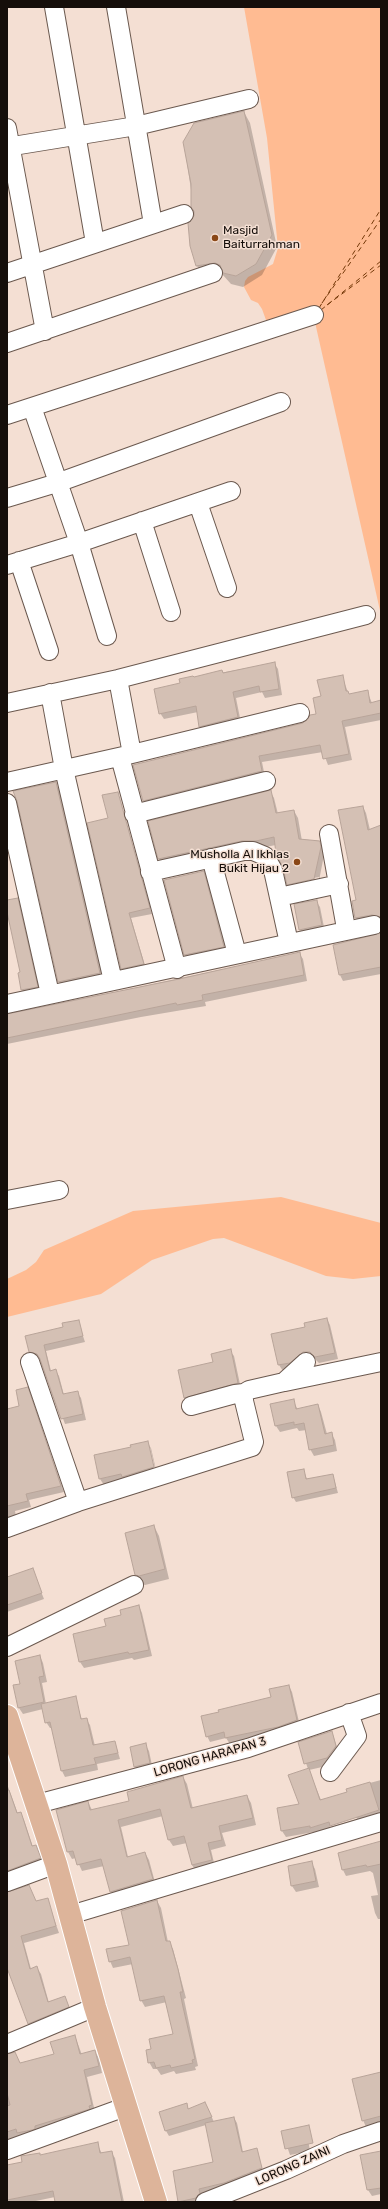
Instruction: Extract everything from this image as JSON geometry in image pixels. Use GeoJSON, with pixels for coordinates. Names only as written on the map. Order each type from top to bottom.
{"type":"FeatureCollection","features":[{"type":"Feature","properties":{"kind":"main road"},"geometry":{"type":"LineString","coordinates":[[7,1716],[56,1864],[95,2007],[125,2107],[156,2202]]}},
{"type":"Feature","properties":{"kind":"street"},"geometry":{"type":"LineString","coordinates":[[54,7],[75,136],[95,243]]}},
{"type":"Feature","properties":{"kind":"street"},"geometry":{"type":"LineString","coordinates":[[116,7],[153,224]]}},
{"type":"Feature","properties":{"kind":"street"},"geometry":{"type":"LineString","coordinates":[[8,147],[136,126],[249,99]]}},
{"type":"Feature","properties":{"kind":"street"},"geometry":{"type":"LineString","coordinates":[[7,128],[8,147],[34,265],[45,331]]}},
{"type":"Feature","properties":{"kind":"street"},"geometry":{"type":"LineString","coordinates":[[7,274],[184,214]]}},
{"type":"Feature","properties":{"kind":"street"},"geometry":{"type":"LineString","coordinates":[[7,343],[213,273]]}},
{"type":"Feature","properties":{"kind":"street"},"geometry":{"type":"LineString","coordinates":[[7,415],[314,315]]}},
{"type":"Feature","properties":{"kind":"street"},"geometry":{"type":"LineString","coordinates":[[7,498],[57,483],[281,402]]}},
{"type":"Feature","properties":{"kind":"street"},"geometry":{"type":"LineString","coordinates":[[32,407],[79,543],[107,636]]}},
{"type":"Feature","properties":{"kind":"street"},"geometry":{"type":"LineString","coordinates":[[48,651],[13,563],[79,543],[231,491]]}},
{"type":"Feature","properties":{"kind":"street"},"geometry":{"type":"LineString","coordinates":[[198,503],[228,588]]}},
{"type":"Feature","properties":{"kind":"street"},"geometry":{"type":"LineString","coordinates":[[142,521],[171,612]]}},
{"type":"Feature","properties":{"kind":"street"},"geometry":{"type":"LineString","coordinates":[[7,703],[118,680],[366,616]]}},
{"type":"Feature","properties":{"kind":"street"},"geometry":{"type":"LineString","coordinates":[[118,680],[134,814],[177,969]]}},
{"type":"Feature","properties":{"kind":"street"},"geometry":{"type":"LineString","coordinates":[[50,693],[64,769],[113,981]]}},
{"type":"Feature","properties":{"kind":"street"},"geometry":{"type":"LineString","coordinates":[[7,782],[300,713]]}},
{"type":"Feature","properties":{"kind":"street"},"geometry":{"type":"LineString","coordinates":[[134,814],[266,781]]}},
{"type":"Feature","properties":{"kind":"street"},"geometry":{"type":"LineString","coordinates":[[7,803],[50,994]]}},
{"type":"Feature","properties":{"kind":"street"},"geometry":{"type":"LineString","coordinates":[[330,834],[345,923]]}},
{"type":"Feature","properties":{"kind":"street"},"geometry":{"type":"LineString","coordinates":[[150,872],[211,858],[253,851],[265,856],[272,866],[289,943]]}},
{"type":"Feature","properties":{"kind":"street"},"geometry":{"type":"LineString","coordinates":[[211,858],[237,954]]}},
{"type":"Feature","properties":{"kind":"street"},"geometry":{"type":"LineString","coordinates":[[279,897],[339,884]]}},
{"type":"Feature","properties":{"kind":"street"},"geometry":{"type":"LineString","coordinates":[[7,1004],[177,969],[237,954],[374,925]]}},
{"type":"Feature","properties":{"kind":"street"},"geometry":{"type":"LineString","coordinates":[[7,1200],[59,1190]]}},
{"type":"Feature","properties":{"kind":"street"},"geometry":{"type":"LineString","coordinates":[[30,1362],[78,1502]]}},
{"type":"Feature","properties":{"kind":"street"},"geometry":{"type":"LineString","coordinates":[[284,1382],[306,1362]]}},
{"type":"Feature","properties":{"kind":"street"},"geometry":{"type":"LineString","coordinates":[[191,1406],[244,1393],[249,1390],[381,1362]]}},
{"type":"Feature","properties":{"kind":"street"},"geometry":{"type":"LineString","coordinates":[[7,1528],[78,1502],[252,1447],[254,1442],[244,1401],[244,1393]]}},
{"type":"Feature","properties":{"kind":"street"},"geometry":{"type":"LineString","coordinates":[[7,1647],[134,1585]]}},
{"type":"Feature","properties":{"kind":"street","name":"LORONG HARAPAN 3"},"geometry":{"type":"LineString","coordinates":[[37,1804],[248,1748],[381,1703]]}},
{"type":"Feature","properties":{"kind":"street"},"geometry":{"type":"LineString","coordinates":[[330,1772],[357,1736],[350,1713]]}},
{"type":"Feature","properties":{"kind":"street"},"geometry":{"type":"LineString","coordinates":[[70,1915],[381,1822]]}},
{"type":"Feature","properties":{"kind":"street"},"geometry":{"type":"LineString","coordinates":[[7,1882],[56,1864]]}},
{"type":"Feature","properties":{"kind":"street"},"geometry":{"type":"LineString","coordinates":[[7,2044],[95,2007]]}},
{"type":"Feature","properties":{"kind":"street"},"geometry":{"type":"LineString","coordinates":[[7,2150],[125,2107]]}},
{"type":"Feature","properties":{"kind":"street","name":"LORONG ZAINI"},"geometry":{"type":"LineString","coordinates":[[205,2202],[286,2170],[343,2144],[381,2131]]}},
{"type":"Feature","properties":{"kind":"shaded area"},"geometry":{"type":"Polygon","coordinates":[[[244,7],[381,7],[381,615],[312,309],[272,321],[266,320],[258,303],[251,300],[244,287],[245,281],[248,277],[273,264],[278,248],[267,138],[244,7]]]}},
{"type":"Feature","properties":{"kind":"shaded area"},"geometry":{"type":"Polygon","coordinates":[[[281,1197],[381,1223],[381,1276],[353,1279],[326,1276],[224,1238],[213,1239],[152,1260],[101,1294],[7,1317],[7,1279],[26,1270],[36,1262],[44,1250],[133,1211],[281,1197]]]}},
{"type":"Feature","properties":{"kind":"building"},"geometry":{"type":"Polygon","coordinates":[[[244,111],[272,235],[256,264],[236,276],[223,273],[220,265],[215,263],[196,266],[190,246],[188,223],[194,216],[194,211],[191,207],[191,184],[183,142],[194,123],[244,111]]]}},
{"type":"Feature","properties":{"kind":"building"},"geometry":{"type":"Polygon","coordinates":[[[275,662],[279,689],[260,692],[259,686],[233,692],[238,717],[199,727],[196,706],[159,714],[154,689],[180,683],[179,679],[222,670],[223,673],[275,662]]]}},
{"type":"Feature","properties":{"kind":"building"},"geometry":{"type":"Polygon","coordinates":[[[343,675],[346,691],[348,691],[349,694],[368,690],[370,703],[381,700],[381,713],[342,721],[349,754],[323,759],[320,745],[259,756],[262,771],[143,801],[133,765],[303,723],[310,715],[316,714],[313,698],[321,696],[317,680],[343,675]]]}},
{"type":"Feature","properties":{"kind":"building"},"geometry":{"type":"Polygon","coordinates":[[[56,782],[100,973],[58,982],[17,801],[13,791],[56,782]]]}},
{"type":"Feature","properties":{"kind":"building"},"geometry":{"type":"Polygon","coordinates":[[[271,790],[276,813],[294,810],[299,839],[320,841],[321,847],[314,879],[287,885],[283,868],[276,854],[274,837],[256,841],[242,841],[158,859],[148,821],[271,790]]]}},
{"type":"Feature","properties":{"kind":"building"},"geometry":{"type":"Polygon","coordinates":[[[118,792],[150,908],[129,913],[144,964],[121,969],[87,823],[108,818],[102,795],[118,792]]]}},
{"type":"Feature","properties":{"kind":"building"},"geometry":{"type":"Polygon","coordinates":[[[363,806],[368,830],[381,825],[381,917],[372,915],[355,918],[352,901],[356,900],[338,810],[363,806]]]}},
{"type":"Feature","properties":{"kind":"building"},"geometry":{"type":"Polygon","coordinates":[[[204,871],[224,947],[184,955],[164,880],[204,871]]]}},
{"type":"Feature","properties":{"kind":"building"},"geometry":{"type":"Polygon","coordinates":[[[18,898],[38,987],[21,990],[18,973],[20,972],[7,912],[7,900],[18,898]]]}},
{"type":"Feature","properties":{"kind":"building"},"geometry":{"type":"Polygon","coordinates":[[[317,900],[322,925],[299,930],[294,904],[317,900]]]}},
{"type":"Feature","properties":{"kind":"building"},"geometry":{"type":"Polygon","coordinates":[[[381,933],[381,967],[339,975],[333,945],[381,933]]]}},
{"type":"Feature","properties":{"kind":"building"},"geometry":{"type":"Polygon","coordinates":[[[300,952],[304,975],[202,995],[203,1000],[177,1005],[176,1003],[7,1038],[7,1014],[179,979],[300,952]]]}},
{"type":"Feature","properties":{"kind":"building"},"geometry":{"type":"Polygon","coordinates":[[[327,1318],[335,1353],[315,1357],[310,1352],[303,1352],[290,1363],[278,1365],[271,1334],[305,1327],[304,1323],[327,1318]]]}},
{"type":"Feature","properties":{"kind":"building"},"geometry":{"type":"Polygon","coordinates":[[[79,1320],[83,1336],[44,1345],[50,1371],[56,1369],[63,1394],[78,1391],[83,1414],[61,1419],[40,1359],[37,1354],[29,1352],[25,1336],[63,1327],[62,1323],[79,1320]]]}},
{"type":"Feature","properties":{"kind":"building"},"geometry":{"type":"Polygon","coordinates":[[[231,1349],[238,1383],[184,1398],[178,1370],[213,1362],[211,1354],[231,1349]]]}},
{"type":"Feature","properties":{"kind":"building"},"geometry":{"type":"Polygon","coordinates":[[[28,1387],[61,1486],[26,1494],[28,1501],[7,1506],[7,1409],[19,1406],[16,1390],[28,1387]]]}},
{"type":"Feature","properties":{"kind":"building"},"geometry":{"type":"Polygon","coordinates":[[[294,1399],[296,1409],[318,1404],[325,1434],[332,1432],[334,1445],[309,1450],[304,1423],[294,1425],[294,1422],[275,1426],[270,1404],[294,1399]]]}},
{"type":"Feature","properties":{"kind":"building"},"geometry":{"type":"Polygon","coordinates":[[[148,1441],[154,1467],[122,1477],[121,1474],[99,1479],[94,1455],[131,1447],[130,1445],[148,1441]]]}},
{"type":"Feature","properties":{"kind":"building"},"geometry":{"type":"Polygon","coordinates":[[[304,1469],[306,1479],[333,1474],[336,1488],[292,1498],[287,1472],[304,1469]]]}},
{"type":"Feature","properties":{"kind":"building"},"geometry":{"type":"Polygon","coordinates":[[[154,1525],[165,1569],[139,1576],[135,1575],[125,1533],[154,1525]]]}},
{"type":"Feature","properties":{"kind":"building"},"geometry":{"type":"Polygon","coordinates":[[[33,1568],[42,1593],[7,1605],[7,1577],[33,1568]]]}},
{"type":"Feature","properties":{"kind":"building"},"geometry":{"type":"Polygon","coordinates":[[[139,1605],[149,1650],[129,1654],[128,1652],[79,1662],[73,1634],[106,1626],[104,1619],[121,1615],[120,1610],[139,1605]]]}},
{"type":"Feature","properties":{"kind":"building"},"geometry":{"type":"Polygon","coordinates":[[[40,1655],[44,1676],[39,1677],[44,1702],[18,1708],[13,1685],[20,1684],[15,1661],[40,1655]]]}},
{"type":"Feature","properties":{"kind":"building"},"geometry":{"type":"Polygon","coordinates":[[[289,1685],[297,1720],[278,1727],[225,1738],[224,1732],[206,1737],[201,1716],[219,1712],[218,1710],[271,1697],[269,1689],[289,1685]]]}},
{"type":"Feature","properties":{"kind":"building"},"geometry":{"type":"Polygon","coordinates":[[[76,1696],[81,1719],[87,1718],[93,1745],[115,1741],[118,1753],[94,1758],[96,1764],[61,1771],[50,1722],[45,1723],[41,1704],[76,1696]]]}},
{"type":"Feature","properties":{"kind":"building"},"geometry":{"type":"Polygon","coordinates":[[[332,1731],[336,1746],[327,1758],[304,1764],[298,1742],[332,1731]]]}},
{"type":"Feature","properties":{"kind":"building"},"geometry":{"type":"Polygon","coordinates":[[[146,1743],[150,1763],[134,1767],[130,1747],[146,1743]]]}},
{"type":"Feature","properties":{"kind":"building"},"geometry":{"type":"Polygon","coordinates":[[[309,1768],[320,1800],[347,1792],[346,1789],[370,1782],[379,1810],[330,1826],[329,1822],[310,1828],[310,1826],[281,1831],[277,1808],[299,1804],[288,1775],[309,1768]]]}},
{"type":"Feature","properties":{"kind":"building"},"geometry":{"type":"Polygon","coordinates":[[[183,1776],[191,1808],[247,1795],[253,1818],[219,1826],[222,1840],[208,1843],[212,1860],[192,1865],[184,1836],[168,1840],[160,1809],[118,1820],[127,1857],[145,1852],[153,1879],[110,1892],[101,1859],[77,1865],[73,1851],[67,1852],[56,1810],[88,1801],[90,1810],[129,1801],[127,1792],[183,1776]]]}},
{"type":"Feature","properties":{"kind":"building"},"geometry":{"type":"Polygon","coordinates":[[[7,1790],[9,1790],[17,1813],[21,1812],[32,1846],[36,1845],[41,1858],[7,1871],[7,1790]]]}},
{"type":"Feature","properties":{"kind":"building"},"geometry":{"type":"Polygon","coordinates":[[[381,1841],[381,1864],[367,1867],[366,1865],[342,1870],[338,1853],[381,1841]]]}},
{"type":"Feature","properties":{"kind":"building"},"geometry":{"type":"Polygon","coordinates":[[[312,1861],[316,1881],[291,1886],[288,1866],[312,1861]]]}},
{"type":"Feature","properties":{"kind":"building"},"geometry":{"type":"Polygon","coordinates":[[[29,1885],[36,1901],[48,1898],[56,1926],[21,1936],[30,1969],[37,1966],[48,2002],[65,1996],[69,2007],[28,2024],[7,1968],[7,1892],[29,1885]]]}},
{"type":"Feature","properties":{"kind":"building"},"geometry":{"type":"Polygon","coordinates":[[[157,1900],[166,1941],[170,1941],[178,1969],[183,1992],[180,1992],[195,2059],[192,2060],[193,2063],[171,2068],[170,2065],[156,2068],[154,2062],[148,2063],[146,2050],[151,2049],[149,2039],[173,2034],[164,1996],[140,2001],[130,1957],[109,1962],[106,1949],[129,1945],[121,1911],[157,1900]]]}},
{"type":"Feature","properties":{"kind":"building"},"geometry":{"type":"Polygon","coordinates":[[[75,2035],[80,2054],[95,2050],[99,2066],[84,2070],[92,2105],[89,2106],[90,2109],[35,2126],[35,2129],[32,2130],[17,2133],[16,2129],[7,2132],[7,2106],[10,2105],[7,2093],[7,2054],[15,2052],[20,2063],[54,2054],[50,2042],[75,2035]]]}},
{"type":"Feature","properties":{"kind":"building"},"geometry":{"type":"Polygon","coordinates":[[[381,2072],[381,2116],[362,2121],[352,2079],[381,2072]]]}},
{"type":"Feature","properties":{"kind":"building"},"geometry":{"type":"Polygon","coordinates":[[[205,2102],[212,2117],[165,2131],[159,2112],[187,2103],[188,2109],[205,2102]]]}},
{"type":"Feature","properties":{"kind":"building"},"geometry":{"type":"Polygon","coordinates":[[[234,2117],[242,2152],[257,2148],[262,2168],[224,2183],[199,2189],[200,2193],[196,2198],[178,2202],[173,2171],[213,2162],[205,2123],[234,2117]]]}},
{"type":"Feature","properties":{"kind":"building"},"geometry":{"type":"Polygon","coordinates":[[[309,2125],[313,2143],[285,2149],[281,2131],[309,2125]]]}},
{"type":"Feature","properties":{"kind":"building"},"geometry":{"type":"Polygon","coordinates":[[[98,2142],[100,2153],[112,2151],[122,2202],[55,2202],[53,2191],[7,2200],[7,2165],[22,2162],[21,2156],[40,2153],[40,2155],[98,2142]]]}},
{"type":"Feature","properties":{"kind":"building"},"geometry":{"type":"Polygon","coordinates":[[[381,2151],[381,2188],[367,2190],[360,2155],[381,2151]]]}},
{"type":"Feature","properties":{"kind":"ferry route"},"geometry":{"type":"LineString","coordinates":[[319,308],[381,209]]}},
{"type":"Feature","properties":{"kind":"ferry route"},"geometry":{"type":"LineString","coordinates":[[322,303],[381,219]]}},
{"type":"Feature","properties":{"kind":"ferry route"},"geometry":{"type":"LineString","coordinates":[[321,310],[381,261]]}},
{"type":"Feature","properties":{"kind":"ferry route"},"geometry":{"type":"LineString","coordinates":[[327,305],[381,265]]}},
{"type":"Feature","properties":{"kind":"place","name":"Masjid Baiturrahman"},"geometry":{"type":"Point","coordinates":[215,238]}},
{"type":"Feature","properties":{"kind":"place","name":"Musholla Al Ikhlas Bukit Hijau 2"},"geometry":{"type":"Point","coordinates":[297,862]}}]}
